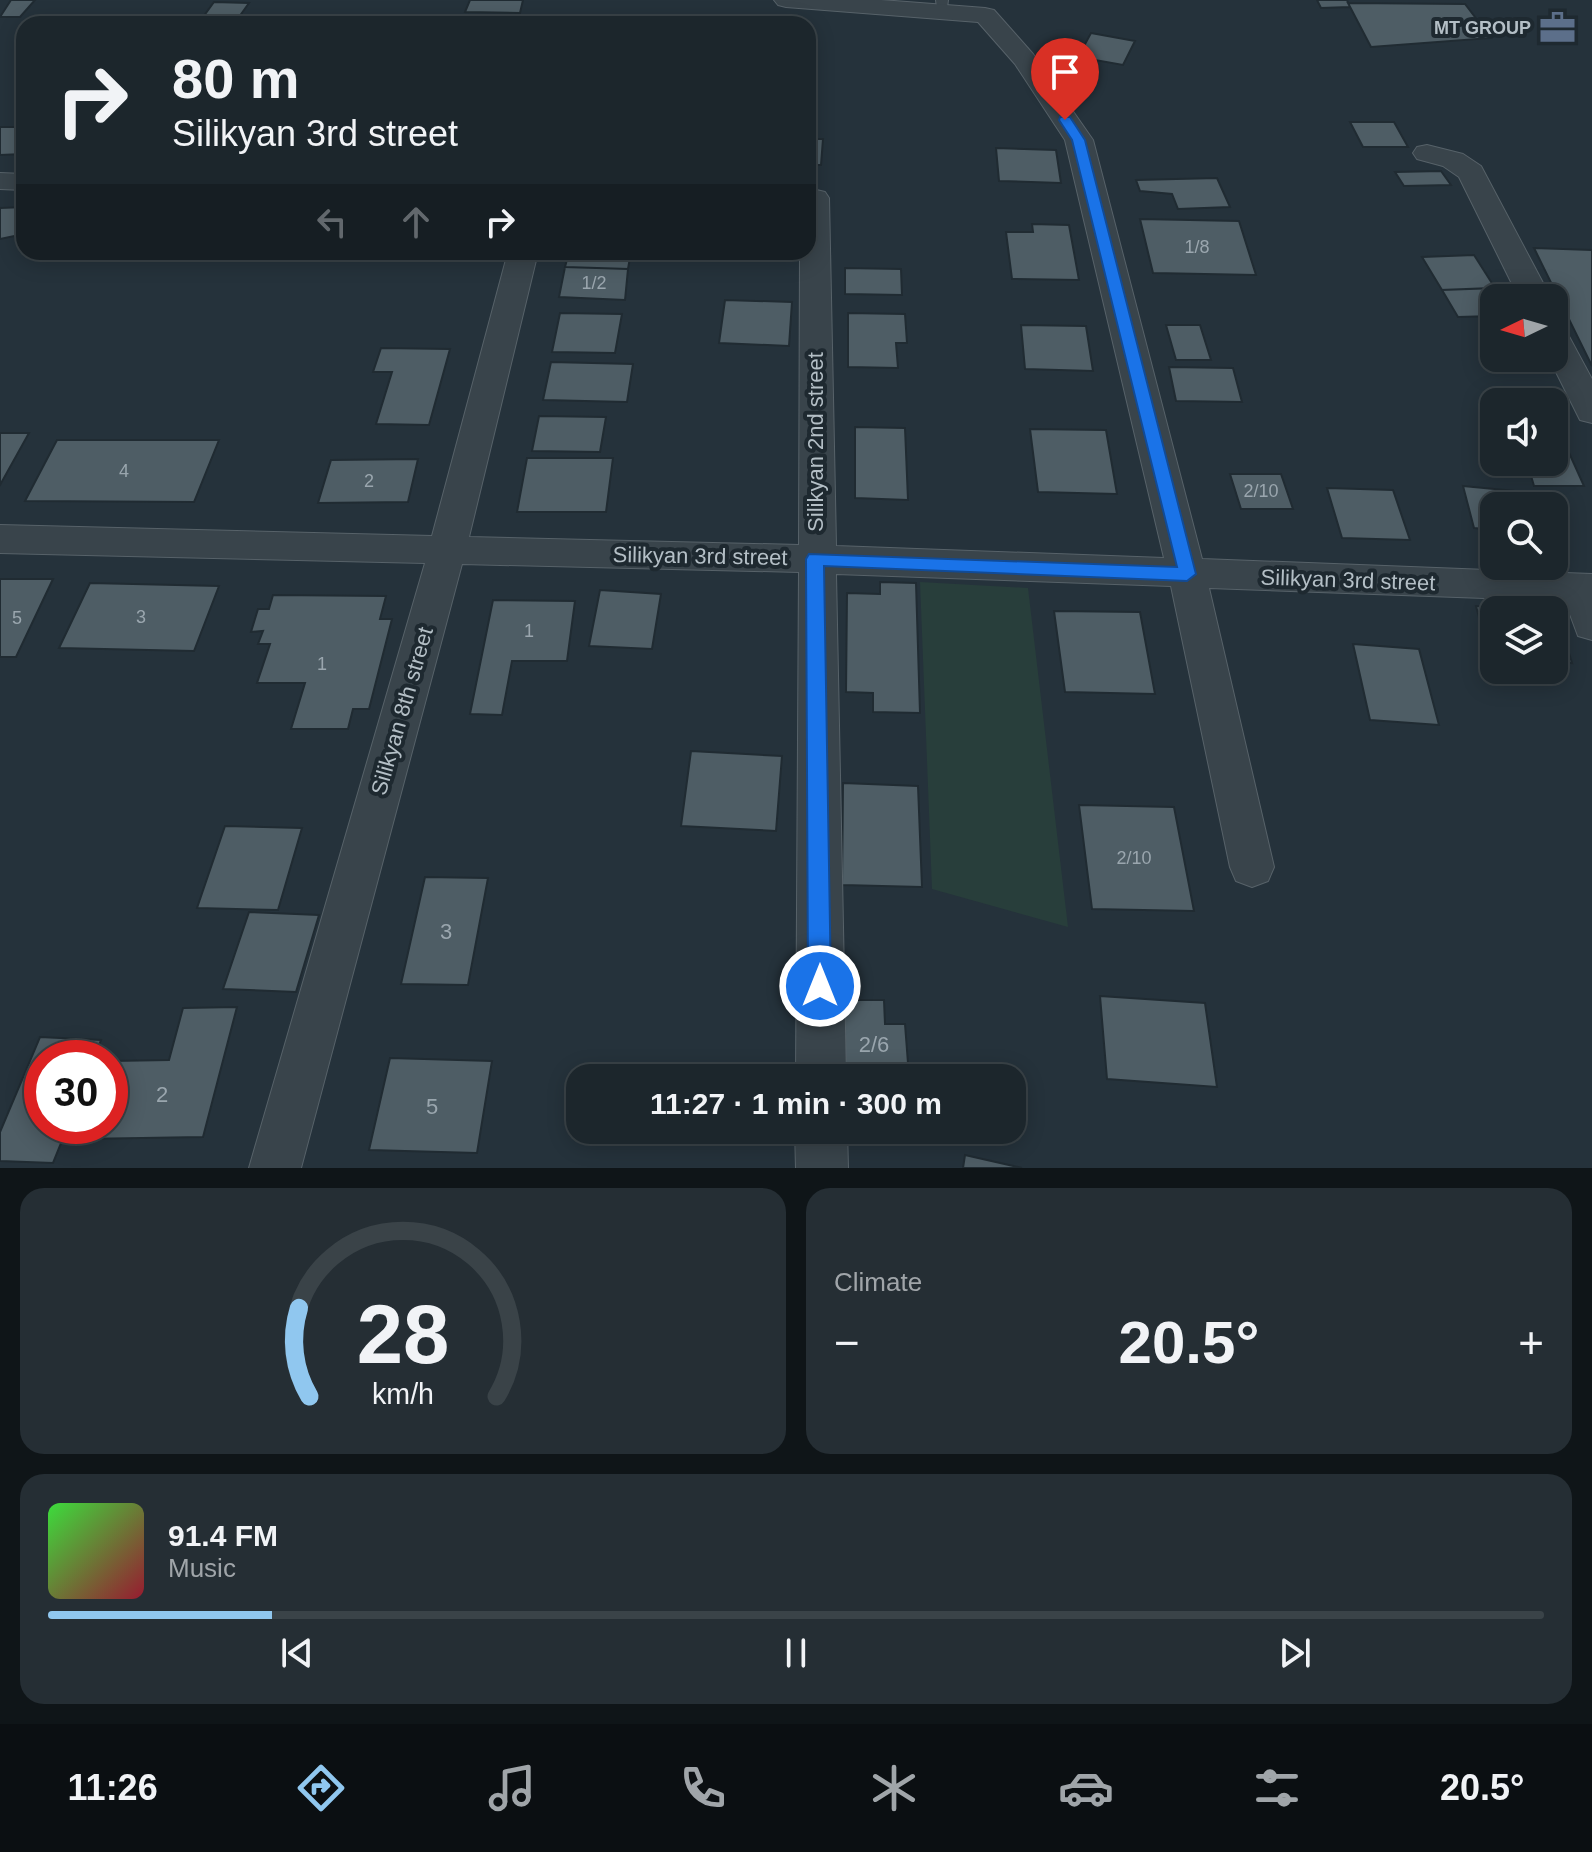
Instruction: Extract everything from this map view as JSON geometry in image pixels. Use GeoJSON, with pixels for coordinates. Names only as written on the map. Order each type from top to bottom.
{"type":"FeatureCollection","features":[{"type":"Feature","properties":{"kind":"street"},"geometry":{"type":"LineString","coordinates":[[786,0],[942,6],[985,15],[1024,59],[1079,140],[1187,574],[1252,867]]}},
{"type":"Feature","properties":{"kind":"street"},"geometry":{"type":"LineString","coordinates":[[1427,153],[1453,160],[1471,172],[1528,284]]}},
{"type":"Feature","properties":{"kind":"street","name":"Silikyan 8th street"},"geometry":{"type":"LineString","coordinates":[[275,1168],[447,550],[521,260]]}},
{"type":"Feature","properties":{"kind":"street","name":"Silikyan 2nd street"},"geometry":{"type":"LineString","coordinates":[[815,260],[821,1064]]}},
{"type":"Feature","properties":{"kind":"street"},"geometry":{"type":"LineString","coordinates":[[1568,364],[1592,412]]}},
{"type":"Feature","properties":{"kind":"street","name":"Silikyan 3rd street"},"geometry":{"type":"LineString","coordinates":[[0,539],[815,559],[1187,574],[1588,601]]}},
{"type":"Feature","properties":{"kind":"street"},"geometry":{"type":"LineString","coordinates":[[821,1144],[822,1168]]}},
{"type":"Feature","properties":{"kind":"green space"},"geometry":{"type":"Polygon","coordinates":[[[920,582],[1028,588],[1068,927],[932,889],[920,582]]]}},
{"type":"Feature","properties":{"kind":"building"},"geometry":{"type":"Polygon","coordinates":[[[11,0],[35,0],[21,16],[0,17],[11,0]]]}},
{"type":"Feature","properties":{"kind":"building"},"geometry":{"type":"Polygon","coordinates":[[[470,0],[523,0],[520,13],[465,12],[470,0]]]}},
{"type":"Feature","properties":{"kind":"building"},"geometry":{"type":"Polygon","coordinates":[[[1317,0],[1347,0],[1350,7],[1321,8],[1317,0]]]}},
{"type":"Feature","properties":{"kind":"building"},"geometry":{"type":"Polygon","coordinates":[[[214,2],[249,3],[240,16],[204,16],[214,2]]]}},
{"type":"Feature","properties":{"kind":"building"},"geometry":{"type":"Polygon","coordinates":[[[1348,3],[1465,4],[1491,38],[1371,47],[1348,3]]]}},
{"type":"Feature","properties":{"kind":"building"},"geometry":{"type":"Polygon","coordinates":[[[1091,33],[1135,41],[1123,65],[1078,57],[1091,33]]]}},
{"type":"Feature","properties":{"kind":"building"},"geometry":{"type":"Polygon","coordinates":[[[1350,122],[1394,122],[1408,147],[1363,147],[1350,122]]]}},
{"type":"Feature","properties":{"kind":"building"},"geometry":{"type":"Polygon","coordinates":[[[0,127],[16,127],[16,154],[0,155],[0,127]]]}},
{"type":"Feature","properties":{"kind":"building"},"geometry":{"type":"Polygon","coordinates":[[[816,139],[823,139],[821,165],[816,165],[816,139]]]}},
{"type":"Feature","properties":{"kind":"building"},"geometry":{"type":"Polygon","coordinates":[[[996,148],[1056,150],[1061,183],[999,181],[996,148]]]}},
{"type":"Feature","properties":{"kind":"building"},"geometry":{"type":"Polygon","coordinates":[[[1441,171],[1451,185],[1404,186],[1395,172],[1441,171]]]}},
{"type":"Feature","properties":{"kind":"building"},"geometry":{"type":"Polygon","coordinates":[[[1217,178],[1230,207],[1178,209],[1172,194],[1140,191],[1136,180],[1217,178]]]}},
{"type":"Feature","properties":{"kind":"building"},"geometry":{"type":"Polygon","coordinates":[[[16,207],[16,236],[0,239],[0,208],[16,207]]]}},
{"type":"Feature","properties":{"kind":"building"},"geometry":{"type":"Polygon","coordinates":[[[1140,219],[1239,221],[1256,275],[1153,273],[1140,219]]]}},
{"type":"Feature","properties":{"kind":"building"},"geometry":{"type":"Polygon","coordinates":[[[1032,224],[1069,225],[1079,280],[1012,279],[1006,232],[1033,232],[1032,224]]]}},
{"type":"Feature","properties":{"kind":"building"},"geometry":{"type":"Polygon","coordinates":[[[1534,248],[1592,250],[1592,366],[1568,317],[1568,284],[1552,284],[1534,248]]]}},
{"type":"Feature","properties":{"kind":"building"},"geometry":{"type":"Polygon","coordinates":[[[1474,255],[1492,284],[1480,284],[1480,289],[1442,290],[1422,257],[1474,255]]]}},
{"type":"Feature","properties":{"kind":"building"},"geometry":{"type":"Polygon","coordinates":[[[567,260],[630,260],[628,269],[565,267],[567,260]]]}},
{"type":"Feature","properties":{"kind":"building"},"geometry":{"type":"Polygon","coordinates":[[[565,267],[628,269],[625,300],[559,297],[565,267]]]}},
{"type":"Feature","properties":{"kind":"building"},"geometry":{"type":"Polygon","coordinates":[[[845,268],[901,269],[902,295],[845,294],[845,268]]]}},
{"type":"Feature","properties":{"kind":"building"},"geometry":{"type":"Polygon","coordinates":[[[1480,288],[1480,316],[1458,317],[1442,290],[1480,288]]]}},
{"type":"Feature","properties":{"kind":"building"},"geometry":{"type":"Polygon","coordinates":[[[725,300],[792,302],[789,346],[719,343],[725,300]]]}},
{"type":"Feature","properties":{"kind":"building"},"geometry":{"type":"Polygon","coordinates":[[[560,313],[622,314],[615,353],[552,352],[560,313]]]}},
{"type":"Feature","properties":{"kind":"building"},"geometry":{"type":"Polygon","coordinates":[[[848,313],[905,314],[907,343],[896,343],[898,368],[848,367],[848,313]]]}},
{"type":"Feature","properties":{"kind":"building"},"geometry":{"type":"Polygon","coordinates":[[[1021,325],[1086,326],[1093,371],[1025,369],[1021,325]]]}},
{"type":"Feature","properties":{"kind":"building"},"geometry":{"type":"Polygon","coordinates":[[[1166,325],[1200,325],[1211,360],[1176,360],[1166,325]]]}},
{"type":"Feature","properties":{"kind":"building"},"geometry":{"type":"Polygon","coordinates":[[[381,348],[450,349],[429,425],[376,424],[392,372],[373,372],[381,348]]]}},
{"type":"Feature","properties":{"kind":"building"},"geometry":{"type":"Polygon","coordinates":[[[551,362],[633,364],[627,402],[543,400],[551,362]]]}},
{"type":"Feature","properties":{"kind":"building"},"geometry":{"type":"Polygon","coordinates":[[[1169,367],[1233,368],[1242,402],[1176,401],[1169,367]]]}},
{"type":"Feature","properties":{"kind":"building"},"geometry":{"type":"Polygon","coordinates":[[[539,416],[606,417],[600,452],[532,451],[539,416]]]}},
{"type":"Feature","properties":{"kind":"building"},"geometry":{"type":"Polygon","coordinates":[[[855,427],[905,428],[908,500],[855,498],[855,427]]]}},
{"type":"Feature","properties":{"kind":"building"},"geometry":{"type":"Polygon","coordinates":[[[1030,429],[1106,430],[1117,494],[1038,492],[1030,429]]]}},
{"type":"Feature","properties":{"kind":"building"},"geometry":{"type":"Polygon","coordinates":[[[0,433],[29,433],[0,485],[0,433]]]}},
{"type":"Feature","properties":{"kind":"building"},"geometry":{"type":"Polygon","coordinates":[[[57,440],[219,440],[194,502],[25,501],[57,440]]]}},
{"type":"Feature","properties":{"kind":"building"},"geometry":{"type":"Polygon","coordinates":[[[1568,450],[1584,486],[1534,486],[1531,476],[1568,476],[1568,450]]]}},
{"type":"Feature","properties":{"kind":"building"},"geometry":{"type":"Polygon","coordinates":[[[527,458],[613,458],[606,512],[517,512],[527,458]]]}},
{"type":"Feature","properties":{"kind":"building"},"geometry":{"type":"Polygon","coordinates":[[[418,459],[408,502],[318,503],[331,460],[418,459]]]}},
{"type":"Feature","properties":{"kind":"building"},"geometry":{"type":"Polygon","coordinates":[[[1230,474],[1281,474],[1293,509],[1241,509],[1230,474]]]}},
{"type":"Feature","properties":{"kind":"building"},"geometry":{"type":"Polygon","coordinates":[[[1463,486],[1526,492],[1480,492],[1480,529],[1474,528],[1463,486]]]}},
{"type":"Feature","properties":{"kind":"building"},"geometry":{"type":"Polygon","coordinates":[[[1327,488],[1393,490],[1410,540],[1342,538],[1327,488]]]}},
{"type":"Feature","properties":{"kind":"building"},"geometry":{"type":"Polygon","coordinates":[[[0,579],[53,579],[16,657],[0,657],[0,579]]]}},
{"type":"Feature","properties":{"kind":"building"},"geometry":{"type":"Polygon","coordinates":[[[880,582],[916,583],[920,713],[873,712],[873,693],[846,692],[847,593],[880,594],[880,582]]]}},
{"type":"Feature","properties":{"kind":"building"},"geometry":{"type":"Polygon","coordinates":[[[90,583],[219,586],[194,651],[59,648],[90,583]]]}},
{"type":"Feature","properties":{"kind":"building"},"geometry":{"type":"Polygon","coordinates":[[[600,590],[661,594],[652,649],[589,646],[600,590]]]}},
{"type":"Feature","properties":{"kind":"building"},"geometry":{"type":"Polygon","coordinates":[[[273,595],[386,596],[380,619],[392,619],[369,709],[353,709],[348,729],[291,729],[305,683],[257,683],[270,644],[258,644],[263,631],[251,632],[258,609],[269,609],[273,595]]]}},
{"type":"Feature","properties":{"kind":"building"},"geometry":{"type":"Polygon","coordinates":[[[493,600],[575,601],[567,661],[512,661],[502,715],[470,714],[493,600]]]}},
{"type":"Feature","properties":{"kind":"building"},"geometry":{"type":"Polygon","coordinates":[[[1054,611],[1140,612],[1155,694],[1065,692],[1054,611]]]}},
{"type":"Feature","properties":{"kind":"building"},"geometry":{"type":"Polygon","coordinates":[[[1353,644],[1419,649],[1439,725],[1370,720],[1353,644]]]}},
{"type":"Feature","properties":{"kind":"building"},"geometry":{"type":"Polygon","coordinates":[[[691,751],[782,756],[776,831],[681,826],[691,751]]]}},
{"type":"Feature","properties":{"kind":"building"},"geometry":{"type":"Polygon","coordinates":[[[843,783],[918,786],[922,887],[842,885],[843,783]]]}},
{"type":"Feature","properties":{"kind":"building"},"geometry":{"type":"Polygon","coordinates":[[[1079,805],[1174,807],[1194,911],[1092,909],[1079,805]]]}},
{"type":"Feature","properties":{"kind":"building"},"geometry":{"type":"Polygon","coordinates":[[[225,826],[302,828],[278,910],[197,908],[225,826]]]}},
{"type":"Feature","properties":{"kind":"building"},"geometry":{"type":"Polygon","coordinates":[[[425,877],[488,878],[468,985],[401,984],[425,877]]]}},
{"type":"Feature","properties":{"kind":"building"},"geometry":{"type":"Polygon","coordinates":[[[249,912],[319,915],[296,992],[223,989],[249,912]]]}},
{"type":"Feature","properties":{"kind":"building"},"geometry":{"type":"Polygon","coordinates":[[[1100,996],[1205,1003],[1217,1087],[1107,1079],[1100,996]]]}},
{"type":"Feature","properties":{"kind":"building"},"geometry":{"type":"Polygon","coordinates":[[[840,1000],[884,1000],[885,1024],[905,1024],[908,1063],[923,1064],[842,1064],[840,1000]]]}},
{"type":"Feature","properties":{"kind":"building"},"geometry":{"type":"Polygon","coordinates":[[[237,1007],[203,1137],[128,1138],[128,1061],[169,1060],[183,1008],[237,1007]]]}},
{"type":"Feature","properties":{"kind":"building"},"geometry":{"type":"Polygon","coordinates":[[[40,1037],[101,1040],[39,1040],[40,1037]]]}},
{"type":"Feature","properties":{"kind":"building"},"geometry":{"type":"Polygon","coordinates":[[[390,1058],[492,1061],[477,1153],[369,1150],[390,1058]]]}},
{"type":"Feature","properties":{"kind":"building"},"geometry":{"type":"Polygon","coordinates":[[[24,1075],[24,1144],[61,1144],[53,1163],[0,1161],[0,1132],[24,1075]]]}},
{"type":"Feature","properties":{"kind":"building"},"geometry":{"type":"Polygon","coordinates":[[[965,1155],[1022,1168],[963,1168],[965,1155]]]}},
{"type":"Feature","properties":{"kind":"place","name":"MT GROUP"},"geometry":{"type":"Point","coordinates":[1557,28]}},
{"type":"Feature","properties":{"kind":"route"},"geometry":{"type":"LineString","coordinates":[[820,986],[815,559],[1187,574],[1079,140],[1065,120]]}}]}
